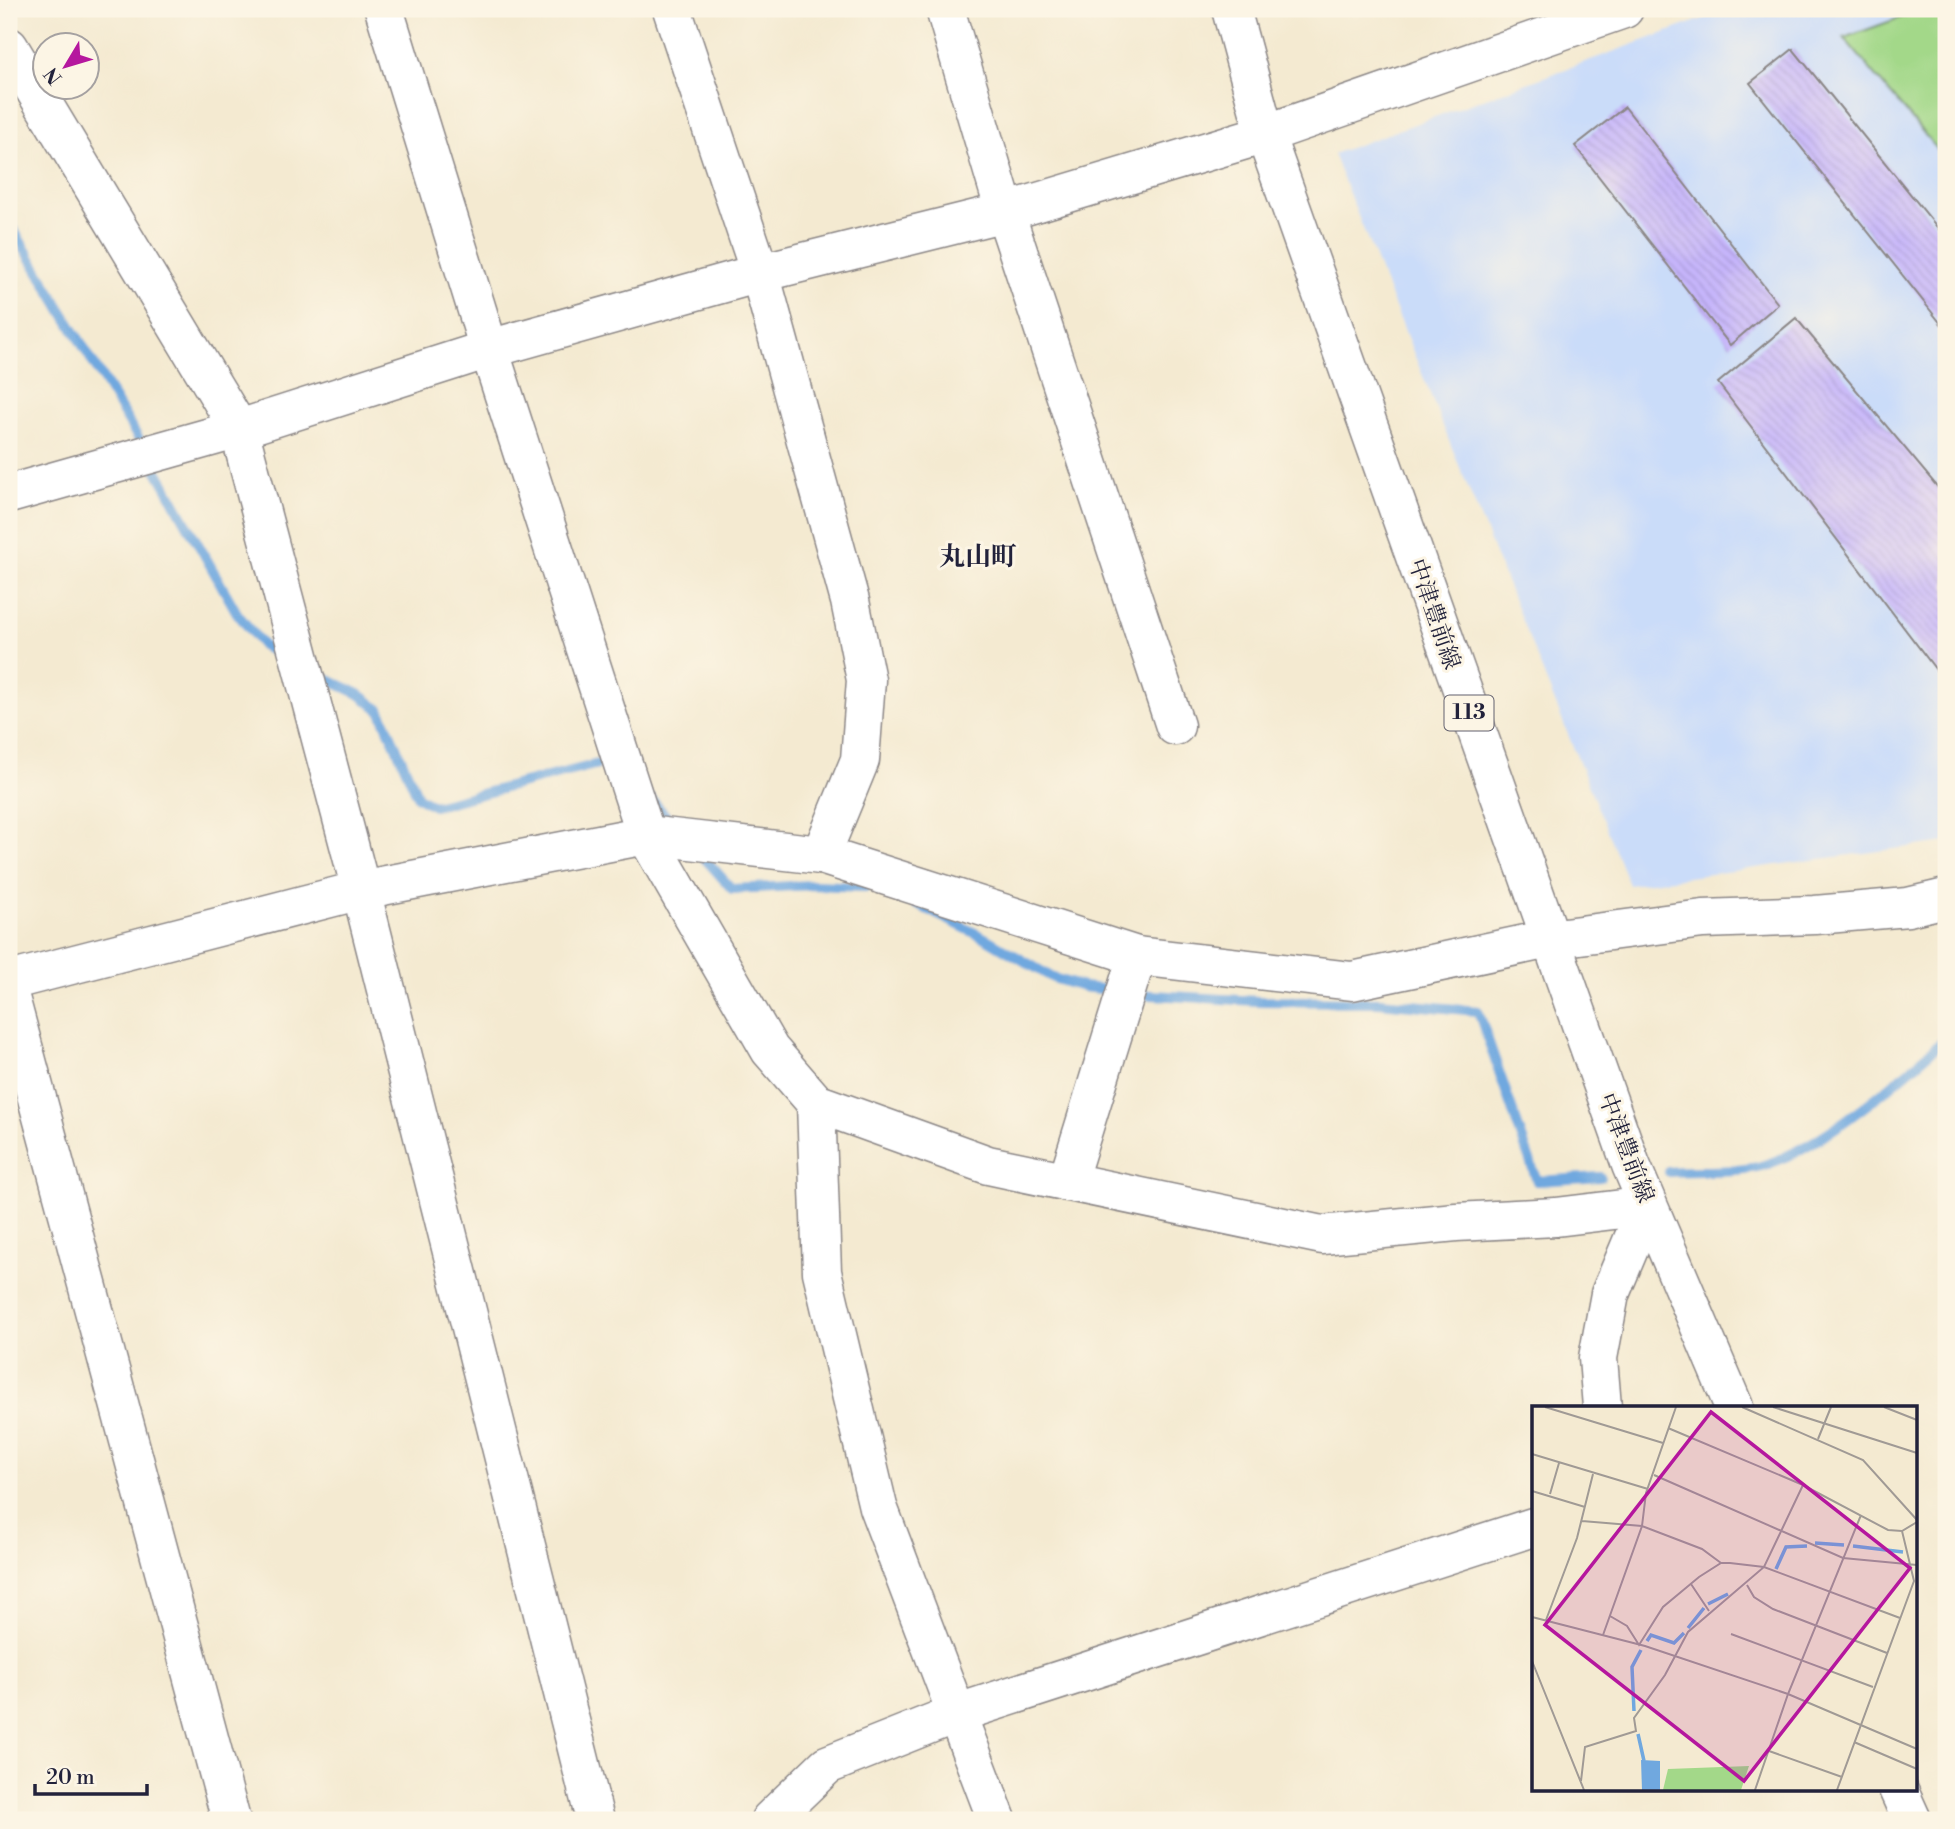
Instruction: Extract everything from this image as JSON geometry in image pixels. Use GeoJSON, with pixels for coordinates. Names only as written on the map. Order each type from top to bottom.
{"type":"FeatureCollection","features":[{"type":"Feature","properties":{"kind":"street"},"geometry":{"type":"LineString","coordinates":[[384,9],[489,349],[646,835],[770,1050],[816,1103],[988,1165],[1322,1235],[1456,1222],[1556,1217],[1647,1206],[1610,1294],[1598,1358],[1602,1406]]}},
{"type":"Feature","properties":{"kind":"street"},"geometry":{"type":"LineString","coordinates":[[672,9],[760,273],[850,601],[866,680],[860,760],[821,855]]}},
{"type":"Feature","properties":{"kind":"street"},"geometry":{"type":"LineString","coordinates":[[945,9],[1005,212],[1175,726]]}},
{"type":"Feature","properties":{"kind":"street","name":"中津豊前線"},"geometry":{"type":"LineString","coordinates":[[1231,9],[1265,134],[1549,939],[1647,1206],[1734,1406]]}},
{"type":"Feature","properties":{"kind":"street"},"geometry":{"type":"LineString","coordinates":[[9,494],[239,429],[489,349],[760,273],[1005,212],[1265,134],[1625,9]]}},
{"type":"Feature","properties":{"kind":"street"},"geometry":{"type":"LineString","coordinates":[[9,47],[239,429],[361,890],[595,1820]]}},
{"type":"Feature","properties":{"kind":"street"},"geometry":{"type":"LineString","coordinates":[[9,981],[361,890],[646,835],[821,855],[1138,956],[1352,981],[1549,939],[1703,919],[1815,915],[1908,907],[1946,898]]}},
{"type":"Feature","properties":{"kind":"street"},"geometry":{"type":"LineString","coordinates":[[1067,1182],[1138,956]]}},
{"type":"Feature","properties":{"kind":"street"},"geometry":{"type":"LineString","coordinates":[[9,994],[231,1820]]}},
{"type":"Feature","properties":{"kind":"street"},"geometry":{"type":"LineString","coordinates":[[816,1103],[822,1272],[878,1507],[997,1820]]}},
{"type":"Feature","properties":{"kind":"street"},"geometry":{"type":"LineString","coordinates":[[770,1820],[827,1765],[955,1714],[1532,1527]]}},
{"type":"Feature","properties":{"kind":"street"},"geometry":{"type":"LineString","coordinates":[[1898,1790],[1912,1820]]}},
{"type":"Feature","properties":{"kind":"shaded area"},"geometry":{"type":"Polygon","coordinates":[[[1730,9],[1946,9],[1946,842],[1629,885],[1333,154],[1730,9]]]}},
{"type":"Feature","properties":{"kind":"green space"},"geometry":{"type":"Polygon","coordinates":[[[1924,9],[1946,9],[1946,160],[1844,38],[1924,9]]]}},
{"type":"Feature","properties":{"kind":"building"},"geometry":{"type":"Polygon","coordinates":[[[1793,49],[1946,238],[1946,330],[1750,83],[1793,49]]]}},
{"type":"Feature","properties":{"kind":"building"},"geometry":{"type":"Polygon","coordinates":[[[1625,107],[1778,304],[1730,345],[1575,146],[1625,107]]]}},
{"type":"Feature","properties":{"kind":"building"},"geometry":{"type":"Polygon","coordinates":[[[1796,318],[1946,497],[1946,683],[1718,383],[1796,318]]]}},
{"type":"Feature","properties":{"kind":"waterway"},"geometry":{"type":"LineString","coordinates":[[9,222],[144,448]]}},
{"type":"Feature","properties":{"kind":"waterway"},"geometry":{"type":"LineString","coordinates":[[152,462],[237,613],[263,646],[291,661]]}},
{"type":"Feature","properties":{"kind":"waterway"},"geometry":{"type":"LineString","coordinates":[[314,673],[359,694],[380,710],[418,797],[434,806],[614,760]]}},
{"type":"Feature","properties":{"kind":"waterway"},"geometry":{"type":"LineString","coordinates":[[649,797],[678,829]]}},
{"type":"Feature","properties":{"kind":"waterway"},"geometry":{"type":"LineString","coordinates":[[698,851],[732,889],[814,885],[865,887]]}},
{"type":"Feature","properties":{"kind":"waterway"},"geometry":{"type":"LineString","coordinates":[[916,904],[987,939],[1053,978],[1083,987],[1118,991]]}},
{"type":"Feature","properties":{"kind":"waterway"},"geometry":{"type":"LineString","coordinates":[[1134,994],[1258,1001],[1379,1002],[1478,1011],[1537,1181],[1600,1177]]}},
{"type":"Feature","properties":{"kind":"waterway"},"geometry":{"type":"LineString","coordinates":[[1669,1172],[1739,1170],[1783,1158],[1858,1111],[1946,1038]]}},
{"type":"Feature","properties":{"kind":"district","name":"丸山町"},"geometry":{"type":"Point","coordinates":[978,557]}}]}
